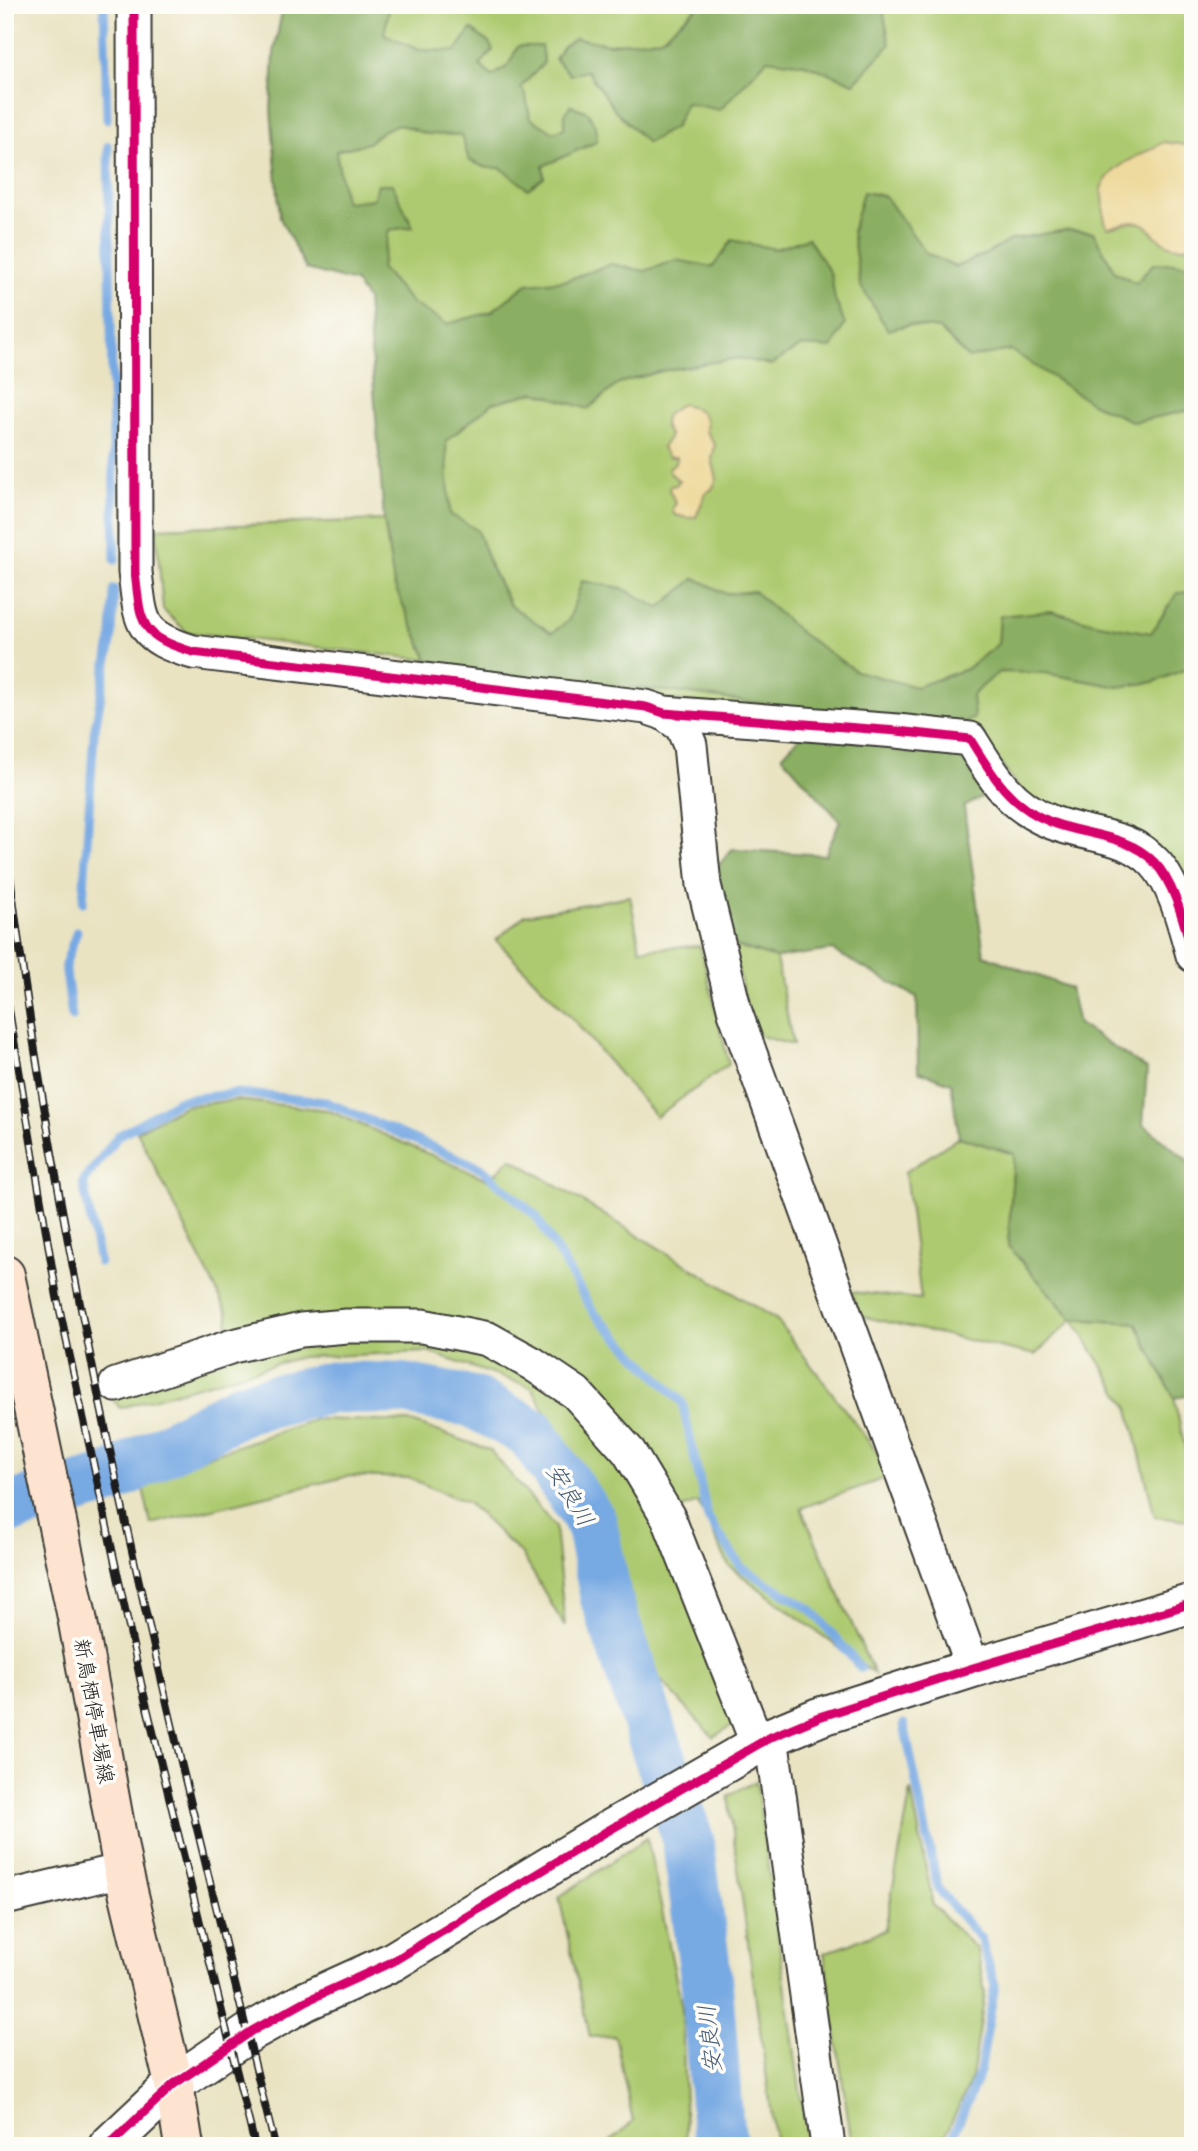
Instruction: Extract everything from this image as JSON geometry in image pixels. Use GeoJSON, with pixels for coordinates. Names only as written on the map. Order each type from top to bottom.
{"type":"FeatureCollection","features":[{"type":"Feature","properties":{"kind":"main road","name":"新鳥栖停車場線"},"geometry":{"type":"LineString","coordinates":[[5,1275],[77,1617],[123,1870],[174,2084],[184,2146]]}},
{"type":"Feature","properties":{"kind":"street"},"geometry":{"type":"LineString","coordinates":[[134,5],[135,572],[139,609],[148,630],[165,644],[192,652],[646,707],[664,713],[970,739],[1000,786],[1022,807],[1051,822],[1136,846],[1156,863],[1177,900],[1193,955]]}},
{"type":"Feature","properties":{"kind":"street"},"geometry":{"type":"LineString","coordinates":[[664,713],[682,726],[690,745],[704,885],[735,1012],[973,1668]]}},
{"type":"Feature","properties":{"kind":"street"},"geometry":{"type":"LineString","coordinates":[[116,1385],[233,1346],[301,1330],[422,1325],[488,1339],[533,1364],[585,1402],[629,1452],[668,1517],[764,1741],[828,2146]]}},
{"type":"Feature","properties":{"kind":"street"},"geometry":{"type":"LineString","coordinates":[[108,2146],[174,2084],[252,2031],[306,2001],[392,1962],[604,1833],[764,1741],[819,1717],[1193,1603]]}},
{"type":"Feature","properties":{"kind":"street"},"geometry":{"type":"LineString","coordinates":[[5,1898],[123,1870]]}},
{"type":"Feature","properties":{"kind":"green space"},"geometry":{"type":"Polygon","coordinates":[[[283,5],[390,5],[384,34],[419,50],[456,51],[471,29],[489,43],[493,50],[480,65],[492,76],[508,66],[518,46],[541,46],[544,63],[521,87],[526,96],[530,118],[553,132],[564,128],[565,114],[570,105],[588,112],[597,130],[596,142],[543,166],[544,177],[528,189],[501,168],[486,168],[469,160],[461,135],[426,134],[398,124],[384,130],[368,143],[336,151],[345,202],[373,199],[378,184],[392,184],[413,227],[389,230],[381,268],[412,303],[447,324],[491,312],[527,284],[567,280],[611,264],[645,271],[676,260],[713,267],[732,240],[775,249],[808,238],[831,274],[835,300],[845,324],[832,348],[801,346],[771,365],[738,358],[662,371],[619,383],[588,409],[536,392],[493,403],[446,441],[450,514],[477,530],[490,565],[510,605],[552,633],[569,620],[582,581],[622,588],[659,608],[695,578],[726,594],[754,591],[802,634],[856,671],[916,687],[966,669],[998,644],[1000,616],[1051,611],[1099,624],[1151,633],[1177,593],[1193,592],[1193,666],[1154,682],[1118,687],[1045,673],[999,672],[972,695],[974,718],[961,725],[813,711],[676,692],[472,673],[428,660],[394,585],[384,520],[367,300],[355,282],[306,269],[280,218],[271,110],[274,53],[283,5]]]}},
{"type":"Feature","properties":{"kind":"green space"},"geometry":{"type":"Polygon","coordinates":[[[309,5],[1193,5],[1193,920],[1179,873],[1035,808],[978,735],[437,673],[399,579],[376,303],[339,242],[309,5]]]}},
{"type":"Feature","properties":{"kind":"green space"},"geometry":{"type":"Polygon","coordinates":[[[700,5],[882,5],[890,45],[854,83],[805,64],[767,59],[720,110],[686,103],[675,127],[647,143],[615,110],[587,71],[570,75],[555,59],[563,46],[576,38],[609,44],[661,38],[700,5]]]}},
{"type":"Feature","properties":{"kind":"green space"},"geometry":{"type":"Polygon","coordinates":[[[863,192],[885,196],[926,253],[955,267],[1012,239],[1067,230],[1093,232],[1115,272],[1136,283],[1153,264],[1193,266],[1193,404],[1190,410],[1134,422],[1093,404],[1011,350],[968,358],[939,329],[908,325],[888,330],[860,285],[852,231],[863,192]]]}},
{"type":"Feature","properties":{"kind":"green space"},"geometry":{"type":"Polygon","coordinates":[[[384,520],[394,585],[428,660],[187,632],[163,610],[156,528],[384,520]]]}},
{"type":"Feature","properties":{"kind":"green space"},"geometry":{"type":"Polygon","coordinates":[[[802,734],[961,755],[986,795],[964,807],[984,955],[1070,988],[1078,1024],[1147,1069],[1143,1124],[1193,1165],[1193,1395],[1174,1398],[1136,1323],[1072,1319],[1008,1246],[1014,1154],[959,1137],[951,1083],[918,1071],[917,997],[832,950],[776,958],[732,945],[714,871],[732,849],[825,855],[840,821],[782,756],[802,734]]]}},
{"type":"Feature","properties":{"kind":"green space"},"geometry":{"type":"Polygon","coordinates":[[[630,896],[640,949],[700,946],[729,1064],[656,1117],[571,1017],[496,940],[525,915],[630,896]]]}},
{"type":"Feature","properties":{"kind":"green space"},"geometry":{"type":"Polygon","coordinates":[[[732,945],[776,958],[793,1045],[753,1034],[732,945]]]}},
{"type":"Feature","properties":{"kind":"green space"},"geometry":{"type":"Polygon","coordinates":[[[236,1100],[327,1110],[489,1180],[511,1158],[777,1320],[894,1475],[801,1508],[874,1674],[729,1566],[698,1502],[658,1517],[739,1721],[713,1737],[656,1675],[606,1513],[531,1387],[427,1352],[301,1357],[120,1408],[108,1393],[226,1356],[228,1314],[137,1131],[184,1106],[236,1100]]]}},
{"type":"Feature","properties":{"kind":"green space"},"geometry":{"type":"Polygon","coordinates":[[[959,1137],[1014,1154],[1008,1246],[1073,1319],[1035,1355],[860,1316],[851,1292],[921,1299],[905,1172],[959,1137]]]}},
{"type":"Feature","properties":{"kind":"green space"},"geometry":{"type":"Polygon","coordinates":[[[1073,1319],[1136,1323],[1174,1398],[1193,1485],[1193,1521],[1155,1517],[1129,1409],[1073,1319]]]}},
{"type":"Feature","properties":{"kind":"green space"},"geometry":{"type":"Polygon","coordinates":[[[316,1419],[412,1422],[490,1450],[555,1527],[565,1627],[523,1556],[468,1503],[409,1478],[349,1476],[151,1524],[141,1479],[316,1419]]]}},
{"type":"Feature","properties":{"kind":"green space"},"geometry":{"type":"Polygon","coordinates":[[[756,1781],[808,2146],[776,2146],[728,1796],[756,1781]]]}},
{"type":"Feature","properties":{"kind":"green space"},"geometry":{"type":"Polygon","coordinates":[[[911,1790],[933,1905],[977,1950],[985,1993],[972,2078],[945,2136],[945,2146],[852,2146],[824,1953],[885,1930],[911,1790]]]}},
{"type":"Feature","properties":{"kind":"green space"},"geometry":{"type":"Polygon","coordinates":[[[647,1838],[682,2008],[686,2146],[605,2146],[633,2122],[615,2036],[590,2037],[559,1897],[647,1838]]]}},
{"type":"Feature","properties":{"kind":"sand"},"geometry":{"type":"Polygon","coordinates":[[[1164,142],[1193,146],[1193,245],[1188,247],[1174,247],[1165,243],[1146,225],[1140,223],[1108,228],[1104,219],[1101,189],[1111,173],[1127,161],[1164,142]]]}},
{"type":"Feature","properties":{"kind":"sand"},"geometry":{"type":"Polygon","coordinates":[[[681,404],[696,409],[703,415],[706,431],[715,445],[712,459],[717,479],[712,489],[706,493],[696,517],[688,518],[675,515],[672,510],[676,503],[669,490],[670,486],[679,481],[669,472],[669,468],[677,461],[677,457],[669,457],[662,448],[670,436],[664,426],[665,416],[681,404]]]}},
{"type":"Feature","properties":{"kind":"waterway"},"geometry":{"type":"LineString","coordinates":[[104,5],[107,119]]}},
{"type":"Feature","properties":{"kind":"waterway"},"geometry":{"type":"LineString","coordinates":[[108,146],[115,560]]}},
{"type":"Feature","properties":{"kind":"waterway"},"geometry":{"type":"LineString","coordinates":[[83,902],[94,733],[112,637],[114,589]]}},
{"type":"Feature","properties":{"kind":"waterway"},"geometry":{"type":"LineString","coordinates":[[72,1017],[65,965],[77,931]]}},
{"type":"Feature","properties":{"kind":"waterway"},"geometry":{"type":"LineString","coordinates":[[99,1262],[83,1182],[118,1136],[180,1100],[237,1093],[326,1102],[481,1168],[536,1216],[594,1313],[682,1402],[708,1518],[741,1567],[812,1610],[861,1668]]}},
{"type":"Feature","properties":{"kind":"waterway","name":"安良川"},"geometry":{"type":"LineString","coordinates":[[5,1509],[109,1479],[245,1407],[334,1387],[404,1389],[473,1402],[531,1433],[591,1522],[606,1598],[688,1840],[707,1985],[717,2118],[722,2146]]}},
{"type":"Feature","properties":{"kind":"waterway"},"geometry":{"type":"LineString","coordinates":[[904,1724],[938,1889],[981,1939],[995,1985],[980,2072],[949,2146]]}},
{"type":"Feature","properties":{"kind":"railway"},"geometry":{"type":"LineString","coordinates":[[5,834],[27,1000],[85,1330],[156,1657],[275,2146]]}},
{"type":"Feature","properties":{"kind":"railway"},"geometry":{"type":"LineString","coordinates":[[5,986],[57,1297],[142,1687],[255,2146]]}},
{"type":"Feature","properties":{"kind":"cycle path"},"geometry":{"type":"LineString","coordinates":[[134,5],[135,572],[142,616],[152,633],[162,640],[193,652],[646,707],[664,713],[970,739],[994,777],[1024,807],[1064,827],[1132,846],[1154,862],[1168,881],[1193,955]]}},
{"type":"Feature","properties":{"kind":"cycle path"},"geometry":{"type":"LineString","coordinates":[[108,2146],[174,2084],[252,2031],[306,2001],[392,1962],[604,1833],[771,1737],[819,1717],[973,1668],[1193,1603]]}}]}
